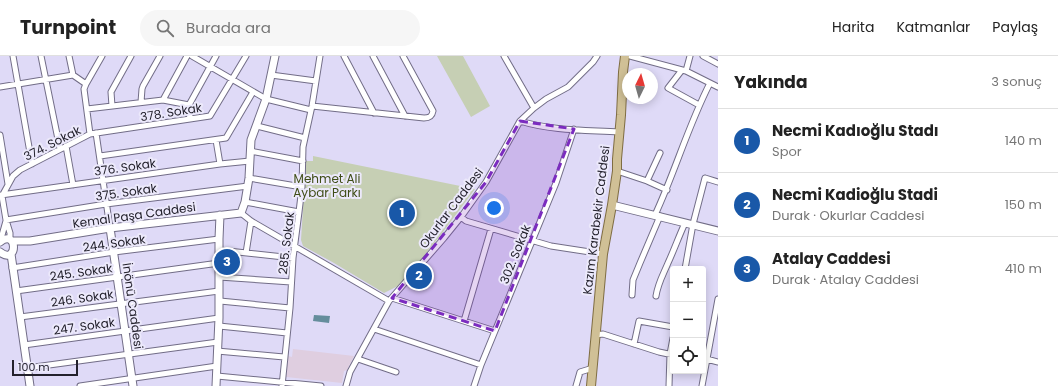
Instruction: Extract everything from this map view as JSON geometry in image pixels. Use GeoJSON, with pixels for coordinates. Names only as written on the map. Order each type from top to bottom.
{"type":"FeatureCollection","features":[{"type":"Feature","properties":{"kind":"main road","name":"Kazım Karabekir Caddesi"},"geometry":{"type":"LineString","coordinates":[[591,386],[603,254],[617,171],[625,56]]}},
{"type":"Feature","properties":{"kind":"street"},"geometry":{"type":"LineString","coordinates":[[13,56],[32,164]]}},
{"type":"Feature","properties":{"kind":"street"},"geometry":{"type":"LineString","coordinates":[[41,56],[60,149]]}},
{"type":"Feature","properties":{"kind":"street"},"geometry":{"type":"LineString","coordinates":[[69,56],[73,75],[86,84]]}},
{"type":"Feature","properties":{"kind":"street"},"geometry":{"type":"LineString","coordinates":[[98,56],[99,62]]}},
{"type":"Feature","properties":{"kind":"street","name":"374. Sokak"},"geometry":{"type":"LineString","coordinates":[[1,195],[16,173],[90,134],[84,89],[102,56]]}},
{"type":"Feature","properties":{"kind":"street"},"geometry":{"type":"LineString","coordinates":[[112,106],[111,92],[131,56]]}},
{"type":"Feature","properties":{"kind":"street"},"geometry":{"type":"LineString","coordinates":[[141,102],[143,86],[160,56]]}},
{"type":"Feature","properties":{"kind":"street"},"geometry":{"type":"LineString","coordinates":[[163,100],[187,56]]}},
{"type":"Feature","properties":{"kind":"street"},"geometry":{"type":"LineString","coordinates":[[192,56],[266,100],[311,108],[428,118],[433,114],[433,111],[402,56]]}},
{"type":"Feature","properties":{"kind":"street"},"geometry":{"type":"LineString","coordinates":[[190,119],[190,104],[216,56]]}},
{"type":"Feature","properties":{"kind":"street","name":"378. Sokak"},"geometry":{"type":"LineString","coordinates":[[90,134],[210,116],[246,56]]}},
{"type":"Feature","properties":{"kind":"street"},"geometry":{"type":"LineString","coordinates":[[275,56],[266,100],[251,140],[248,186],[241,213],[251,221],[294,246],[391,300],[495,331]]}},
{"type":"Feature","properties":{"kind":"street","name":"285. Sokak"},"geometry":{"type":"LineString","coordinates":[[282,384],[290,308],[294,246],[302,187],[303,147],[320,56]]}},
{"type":"Feature","properties":{"kind":"street"},"geometry":{"type":"LineString","coordinates":[[344,56],[374,113]]}},
{"type":"Feature","properties":{"kind":"street"},"geometry":{"type":"LineString","coordinates":[[373,56],[405,116]]}},
{"type":"Feature","properties":{"kind":"street"},"geometry":{"type":"LineString","coordinates":[[504,56],[534,108]]}},
{"type":"Feature","properties":{"kind":"street","name":"Okurlar Caddesi"},"geometry":{"type":"LineString","coordinates":[[346,386],[350,372],[391,300],[461,217],[486,182],[520,121],[546,99],[568,87],[597,56]]}},
{"type":"Feature","properties":{"kind":"street"},"geometry":{"type":"LineString","coordinates":[[630,56],[684,71],[718,87]]}},
{"type":"Feature","properties":{"kind":"street"},"geometry":{"type":"LineString","coordinates":[[690,56],[684,71],[668,88],[699,105]]}},
{"type":"Feature","properties":{"kind":"street"},"geometry":{"type":"LineString","coordinates":[[703,56],[718,64]]}},
{"type":"Feature","properties":{"kind":"street"},"geometry":{"type":"LineString","coordinates":[[0,88],[73,75]]}},
{"type":"Feature","properties":{"kind":"street"},"geometry":{"type":"LineString","coordinates":[[271,75],[316,81]]}},
{"type":"Feature","properties":{"kind":"street"},"geometry":{"type":"LineString","coordinates":[[632,295],[633,280],[699,105],[710,83]]}},
{"type":"Feature","properties":{"kind":"street"},"geometry":{"type":"LineString","coordinates":[[100,156],[226,138],[253,92]]}},
{"type":"Feature","properties":{"kind":"street"},"geometry":{"type":"LineString","coordinates":[[86,109],[163,100],[190,104]]}},
{"type":"Feature","properties":{"kind":"street"},"geometry":{"type":"LineString","coordinates":[[520,121],[534,126],[619,132]]}},
{"type":"Feature","properties":{"kind":"street"},"geometry":{"type":"LineString","coordinates":[[256,126],[305,138]]}},
{"type":"Feature","properties":{"kind":"street","name":"302. Sokak"},"geometry":{"type":"LineString","coordinates":[[474,386],[481,365],[556,183],[574,129]]}},
{"type":"Feature","properties":{"kind":"street"},"geometry":{"type":"LineString","coordinates":[[96,133],[110,228]]}},
{"type":"Feature","properties":{"kind":"street"},"geometry":{"type":"LineString","coordinates":[[0,135],[8,184]]}},
{"type":"Feature","properties":{"kind":"street"},"geometry":{"type":"LineString","coordinates":[[216,140],[220,164]]}},
{"type":"Feature","properties":{"kind":"street"},"geometry":{"type":"LineString","coordinates":[[66,146],[73,185]]}},
{"type":"Feature","properties":{"kind":"street"},"geometry":{"type":"LineString","coordinates":[[250,151],[303,161]]}},
{"type":"Feature","properties":{"kind":"street"},"geometry":{"type":"LineString","coordinates":[[647,181],[660,153]]}},
{"type":"Feature","properties":{"kind":"street","name":"376. Sokak"},"geometry":{"type":"LineString","coordinates":[[1,195],[250,161]]}},
{"type":"Feature","properties":{"kind":"street"},"geometry":{"type":"LineString","coordinates":[[617,171],[647,181],[667,190]]}},
{"type":"Feature","properties":{"kind":"street"},"geometry":{"type":"LineString","coordinates":[[249,178],[302,187]]}},
{"type":"Feature","properties":{"kind":"street"},"geometry":{"type":"LineString","coordinates":[[686,266],[693,224],[704,178],[718,182]]}},
{"type":"Feature","properties":{"kind":"street","name":"375. Sokak"},"geometry":{"type":"LineString","coordinates":[[6,220],[106,204],[248,186]]}},
{"type":"Feature","properties":{"kind":"street"},"geometry":{"type":"LineString","coordinates":[[1,195],[10,233],[7,249],[16,291],[30,386]]}},
{"type":"Feature","properties":{"kind":"street"},"geometry":{"type":"LineString","coordinates":[[245,202],[299,212]]}},
{"type":"Feature","properties":{"kind":"street"},"geometry":{"type":"LineString","coordinates":[[612,204],[718,231]]}},
{"type":"Feature","properties":{"kind":"street","name":"Kemal Paşa Caddesi"},"geometry":{"type":"LineString","coordinates":[[0,242],[4,239],[7,249],[30,241],[110,228],[241,213]]}},
{"type":"Feature","properties":{"kind":"street"},"geometry":{"type":"LineString","coordinates":[[216,386],[220,318],[220,215]]}},
{"type":"Feature","properties":{"kind":"street"},"geometry":{"type":"LineString","coordinates":[[461,217],[466,221],[551,246],[603,254]]}},
{"type":"Feature","properties":{"kind":"street"},"geometry":{"type":"LineString","coordinates":[[0,242],[6,220]]}},
{"type":"Feature","properties":{"kind":"street"},"geometry":{"type":"LineString","coordinates":[[246,253],[251,221]]}},
{"type":"Feature","properties":{"kind":"street"},"geometry":{"type":"LineString","coordinates":[[656,296],[660,278],[668,264],[685,223]]}},
{"type":"Feature","properties":{"kind":"street","name":"İnönü Caddesi"},"geometry":{"type":"LineString","coordinates":[[110,228],[132,383]]}},
{"type":"Feature","properties":{"kind":"street"},"geometry":{"type":"LineString","coordinates":[[464,321],[491,229]]}},
{"type":"Feature","properties":{"kind":"street","name":"244. Sokak"},"geometry":{"type":"LineString","coordinates":[[12,268],[114,252],[219,239]]}},
{"type":"Feature","properties":{"kind":"street"},"geometry":{"type":"LineString","coordinates":[[219,250],[293,258]]}},
{"type":"Feature","properties":{"kind":"street","name":"245. Sokak"},"geometry":{"type":"LineString","coordinates":[[16,291],[219,263]]}},
{"type":"Feature","properties":{"kind":"street"},"geometry":{"type":"LineString","coordinates":[[220,277],[291,282]]}},
{"type":"Feature","properties":{"kind":"street","name":"246. Sokak"},"geometry":{"type":"LineString","coordinates":[[20,317],[219,291]]}},
{"type":"Feature","properties":{"kind":"street"},"geometry":{"type":"LineString","coordinates":[[706,354],[716,315],[718,298]]}},
{"type":"Feature","properties":{"kind":"street"},"geometry":{"type":"LineString","coordinates":[[220,301],[290,308]]}},
{"type":"Feature","properties":{"kind":"street","name":"247. Sokak"},"geometry":{"type":"LineString","coordinates":[[24,344],[220,318]]}},
{"type":"Feature","properties":{"kind":"street"},"geometry":{"type":"LineString","coordinates":[[634,344],[639,321],[670,326]]}},
{"type":"Feature","properties":{"kind":"street"},"geometry":{"type":"LineString","coordinates":[[219,326],[287,333]]}},
{"type":"Feature","properties":{"kind":"street"},"geometry":{"type":"LineString","coordinates":[[374,329],[481,365]]}},
{"type":"Feature","properties":{"kind":"street"},"geometry":{"type":"LineString","coordinates":[[595,335],[603,334],[670,353]]}},
{"type":"Feature","properties":{"kind":"street"},"geometry":{"type":"LineString","coordinates":[[27,368],[218,342]]}},
{"type":"Feature","properties":{"kind":"street"},"geometry":{"type":"LineString","coordinates":[[217,351],[284,357]]}},
{"type":"Feature","properties":{"kind":"street"},"geometry":{"type":"LineString","coordinates":[[706,358],[718,362]]}},
{"type":"Feature","properties":{"kind":"street"},"geometry":{"type":"LineString","coordinates":[[358,359],[396,372]]}},
{"type":"Feature","properties":{"kind":"street"},"geometry":{"type":"LineString","coordinates":[[80,386],[132,383],[217,366]]}},
{"type":"Feature","properties":{"kind":"street"},"geometry":{"type":"LineString","coordinates":[[576,386],[580,372],[593,368]]}},
{"type":"Feature","properties":{"kind":"street"},"geometry":{"type":"LineString","coordinates":[[669,386],[670,374]]}},
{"type":"Feature","properties":{"kind":"street"},"geometry":{"type":"LineString","coordinates":[[702,386],[703,374]]}},
{"type":"Feature","properties":{"kind":"street"},"geometry":{"type":"LineString","coordinates":[[217,376],[282,384],[321,386]]}},
{"type":"Feature","properties":{"kind":"highlighted area"},"geometry":{"type":"Polygon","coordinates":[[[520,121],[574,129],[495,331],[392,298],[486,182],[520,121]]]}},
{"type":"Feature","properties":{"kind":"shaded area"},"geometry":{"type":"Polygon","coordinates":[[[293,349],[354,356],[347,370],[344,371],[342,383],[286,377],[288,356],[292,357],[293,349]]]}},
{"type":"Feature","properties":{"kind":"green space"},"geometry":{"type":"Polygon","coordinates":[[[437,56],[463,56],[490,106],[471,117],[437,56]]]}},
{"type":"Feature","properties":{"kind":"green space","name":"Mehmet Ali Aybar Parkı"},"geometry":{"type":"Polygon","coordinates":[[[313,156],[475,189],[440,236],[400,285],[384,293],[303,246],[301,240],[306,161],[313,161],[313,156]]]}},
{"type":"Feature","properties":{"kind":"water"},"geometry":{"type":"Polygon","coordinates":[[[314,315],[330,316],[329,323],[313,321],[314,315]]]}},
{"type":"Feature","properties":{"kind":"place","name":"Necmi Kadıoğlu Stadı"},"geometry":{"type":"Point","coordinates":[402,213]}},
{"type":"Feature","properties":{"kind":"place","name":"Atalay Caddesi"},"geometry":{"type":"Point","coordinates":[227,262]}},
{"type":"Feature","properties":{"kind":"place","name":"Necmi Kadioğlu Stadi"},"geometry":{"type":"Point","coordinates":[419,276]}}]}
